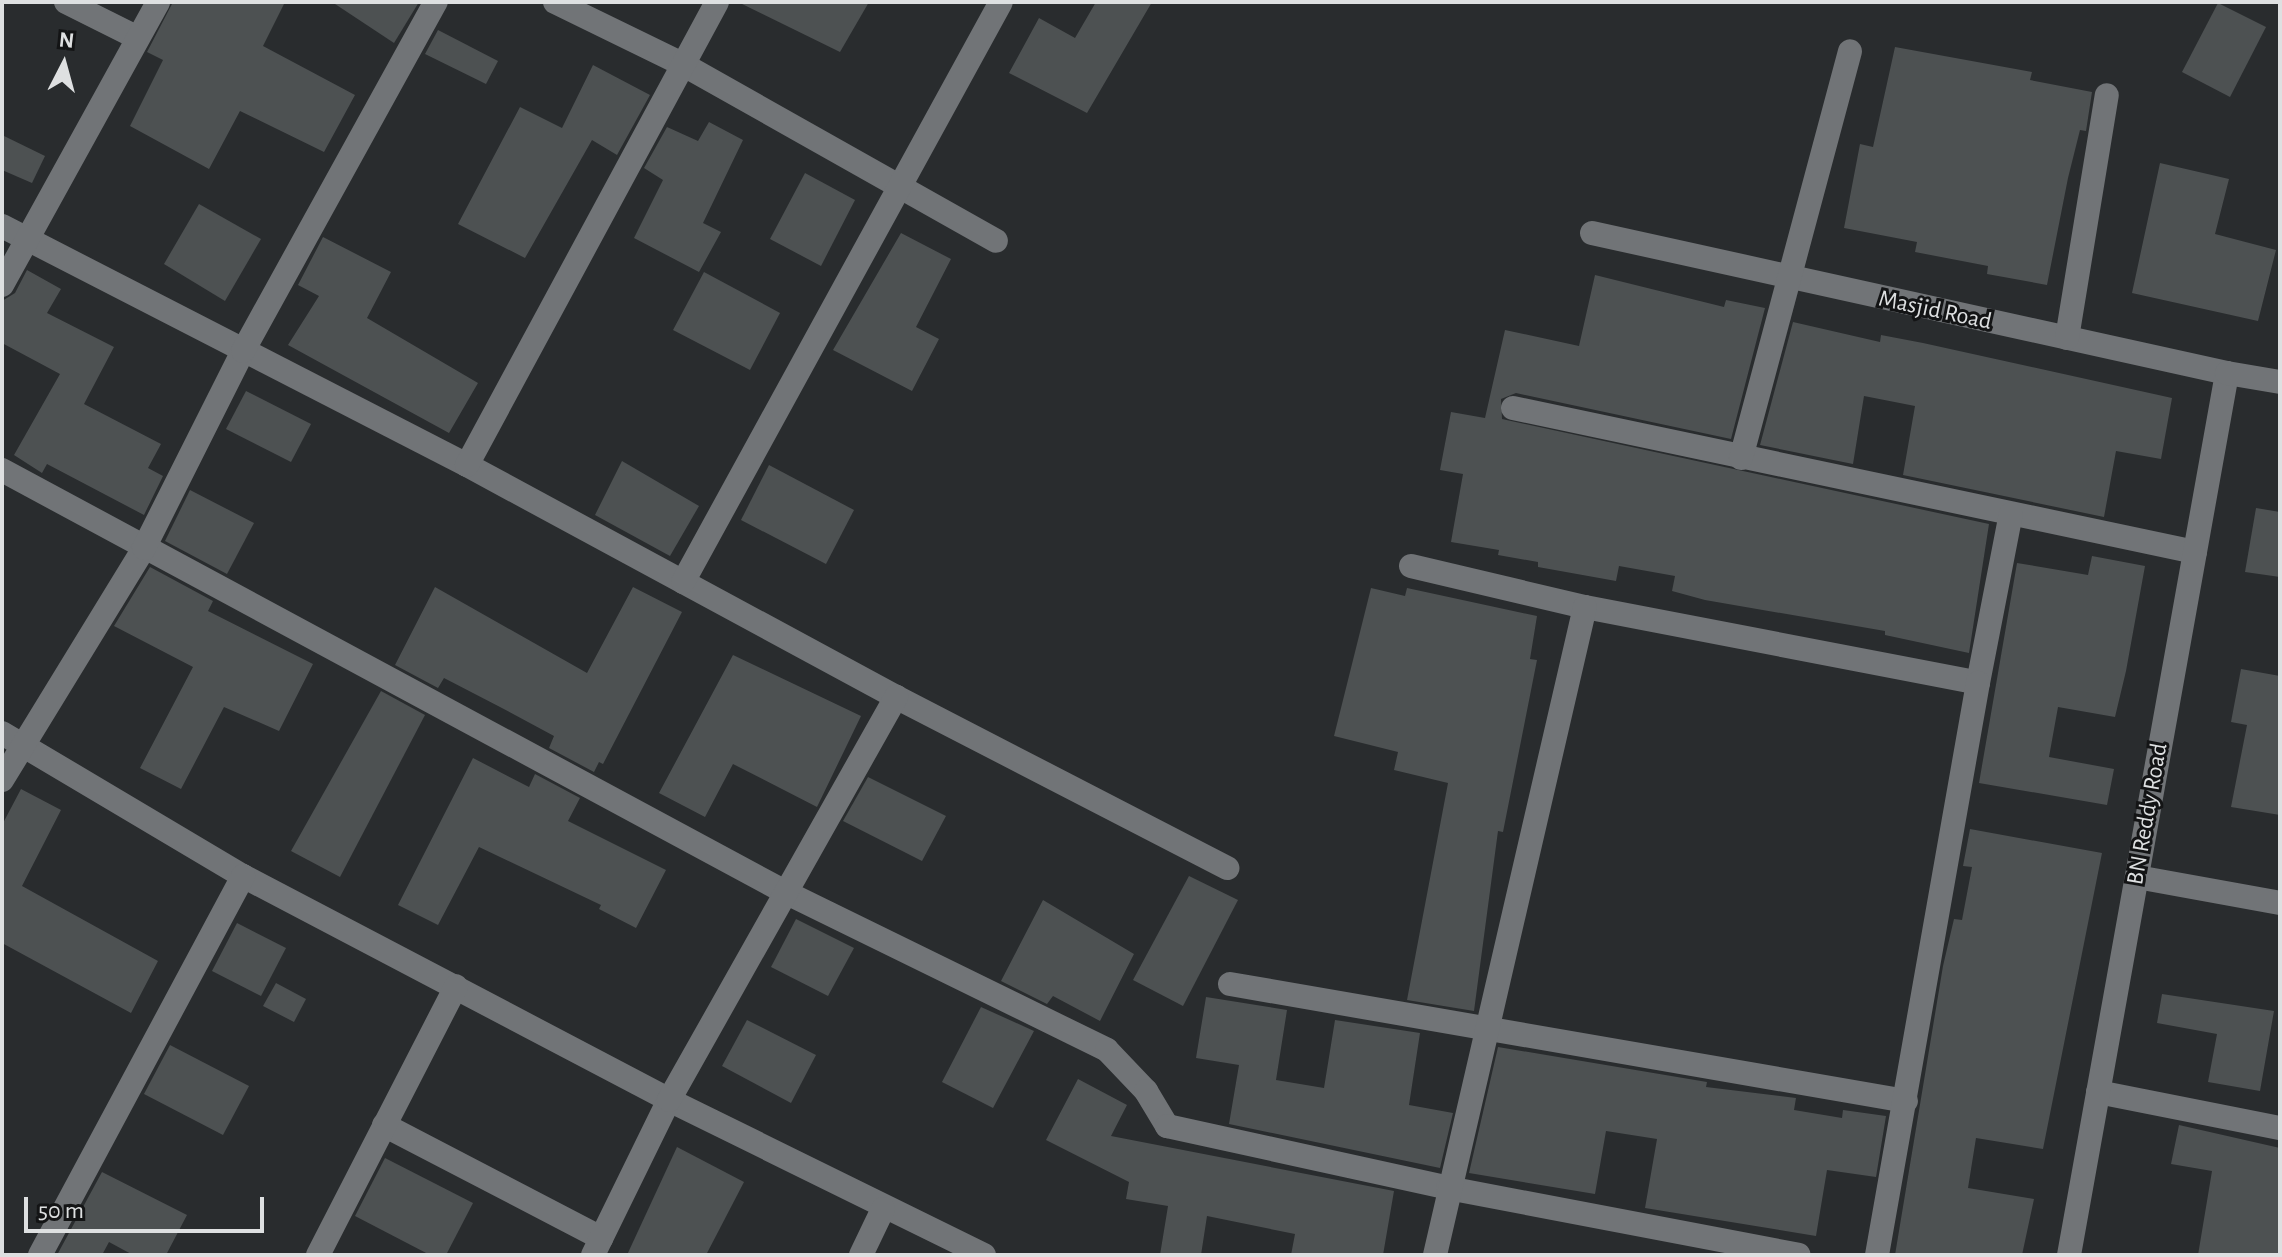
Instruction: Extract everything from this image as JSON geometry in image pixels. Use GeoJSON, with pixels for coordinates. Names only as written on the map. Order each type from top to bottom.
{"type":"FeatureCollection","features":[{"type":"Feature","properties":{"kind":"street"},"geometry":{"type":"LineString","coordinates":[[66,2],[138,38]]}},
{"type":"Feature","properties":{"kind":"street"},"geometry":{"type":"LineString","coordinates":[[2,285],[158,2]]}},
{"type":"Feature","properties":{"kind":"street"},"geometry":{"type":"LineString","coordinates":[[2,780],[13,738],[144,548],[243,351],[436,2]]}},
{"type":"Feature","properties":{"kind":"street"},"geometry":{"type":"LineString","coordinates":[[555,2],[684,65],[901,184],[996,241]]}},
{"type":"Feature","properties":{"kind":"street"},"geometry":{"type":"LineString","coordinates":[[467,465],[717,2]]}},
{"type":"Feature","properties":{"kind":"street"},"geometry":{"type":"LineString","coordinates":[[683,582],[1001,2]]}},
{"type":"Feature","properties":{"kind":"street"},"geometry":{"type":"LineString","coordinates":[[1741,458],[1850,51]]}},
{"type":"Feature","properties":{"kind":"street"},"geometry":{"type":"LineString","coordinates":[[2067,338],[2107,95]]}},
{"type":"Feature","properties":{"kind":"street"},"geometry":{"type":"LineString","coordinates":[[2,226],[467,465],[896,697],[1227,868]]}},
{"type":"Feature","properties":{"kind":"street","name":"Masjid Road"},"geometry":{"type":"LineString","coordinates":[[1592,233],[1787,279],[2280,382]]}},
{"type":"Feature","properties":{"kind":"street","name":"BN Reddy Road"},"geometry":{"type":"LineString","coordinates":[[2069,1255],[2227,373]]}},
{"type":"Feature","properties":{"kind":"street"},"geometry":{"type":"LineString","coordinates":[[1513,408],[2195,552]]}},
{"type":"Feature","properties":{"kind":"street"},"geometry":{"type":"LineString","coordinates":[[2,470],[787,893],[1107,1050],[1146,1091],[1167,1126],[1448,1188],[1799,1255]]}},
{"type":"Feature","properties":{"kind":"street"},"geometry":{"type":"LineString","coordinates":[[1877,1255],[2011,514]]}},
{"type":"Feature","properties":{"kind":"street"},"geometry":{"type":"LineString","coordinates":[[1411,566],[1585,607],[1978,683]]}},
{"type":"Feature","properties":{"kind":"street"},"geometry":{"type":"LineString","coordinates":[[1435,1255],[1448,1188],[1488,1030],[1585,607]]}},
{"type":"Feature","properties":{"kind":"street"},"geometry":{"type":"LineString","coordinates":[[384,1125],[597,1247],[669,1100],[896,697]]}},
{"type":"Feature","properties":{"kind":"street"},"geometry":{"type":"LineString","coordinates":[[13,738],[243,876],[669,1100],[883,1209],[984,1255]]}},
{"type":"Feature","properties":{"kind":"street"},"geometry":{"type":"LineString","coordinates":[[40,1255],[243,876]]}},
{"type":"Feature","properties":{"kind":"street"},"geometry":{"type":"LineString","coordinates":[[2137,877],[2280,903]]}},
{"type":"Feature","properties":{"kind":"street"},"geometry":{"type":"LineString","coordinates":[[1230,984],[1906,1101]]}},
{"type":"Feature","properties":{"kind":"street"},"geometry":{"type":"LineString","coordinates":[[318,1255],[456,986]]}},
{"type":"Feature","properties":{"kind":"street"},"geometry":{"type":"LineString","coordinates":[[2098,1092],[2280,1128]]}},
{"type":"Feature","properties":{"kind":"street"},"geometry":{"type":"LineString","coordinates":[[861,1255],[883,1209]]}},
{"type":"Feature","properties":{"kind":"building"},"geometry":{"type":"Polygon","coordinates":[[[173,2],[285,2],[263,46],[355,95],[324,152],[240,111],[209,169],[130,126],[163,60],[147,52],[173,2]]]}},
{"type":"Feature","properties":{"kind":"building"},"geometry":{"type":"Polygon","coordinates":[[[332,2],[419,2],[394,43],[332,2]]]}},
{"type":"Feature","properties":{"kind":"building"},"geometry":{"type":"Polygon","coordinates":[[[738,2],[869,2],[840,52],[738,2]]]}},
{"type":"Feature","properties":{"kind":"building"},"geometry":{"type":"Polygon","coordinates":[[[1096,2],[1152,2],[1087,113],[1009,73],[1039,18],[1075,38],[1096,2]]]}},
{"type":"Feature","properties":{"kind":"building"},"geometry":{"type":"Polygon","coordinates":[[[2218,3],[2266,27],[2230,97],[2182,72],[2218,3]]]}},
{"type":"Feature","properties":{"kind":"building"},"geometry":{"type":"Polygon","coordinates":[[[438,30],[498,61],[486,84],[425,54],[438,30]]]}},
{"type":"Feature","properties":{"kind":"building"},"geometry":{"type":"Polygon","coordinates":[[[1895,47],[2032,72],[2030,80],[2092,92],[2086,131],[2080,130],[2068,178],[2047,285],[1987,274],[1988,266],[1915,252],[1917,242],[1844,228],[1860,144],[1873,147],[1895,47]]]}},
{"type":"Feature","properties":{"kind":"building"},"geometry":{"type":"Polygon","coordinates":[[[593,65],[650,95],[617,155],[592,140],[525,258],[458,224],[520,107],[562,128],[593,65]]]}},
{"type":"Feature","properties":{"kind":"building"},"geometry":{"type":"Polygon","coordinates":[[[709,122],[743,140],[703,223],[721,232],[699,272],[634,238],[663,180],[644,168],[667,127],[698,141],[709,122]]]}},
{"type":"Feature","properties":{"kind":"building"},"geometry":{"type":"Polygon","coordinates":[[[2,135],[45,156],[32,183],[2,170],[2,135]]]}},
{"type":"Feature","properties":{"kind":"building"},"geometry":{"type":"Polygon","coordinates":[[[2160,163],[2229,179],[2215,234],[2276,250],[2258,321],[2132,293],[2160,163]]]}},
{"type":"Feature","properties":{"kind":"building"},"geometry":{"type":"Polygon","coordinates":[[[805,173],[855,200],[821,266],[770,239],[805,173]]]}},
{"type":"Feature","properties":{"kind":"building"},"geometry":{"type":"Polygon","coordinates":[[[199,204],[261,239],[225,301],[164,264],[199,204]]]}},
{"type":"Feature","properties":{"kind":"building"},"geometry":{"type":"Polygon","coordinates":[[[901,233],[951,259],[916,327],[939,339],[912,391],[833,350],[901,233]]]}},
{"type":"Feature","properties":{"kind":"building"},"geometry":{"type":"Polygon","coordinates":[[[323,237],[391,272],[367,318],[478,383],[449,433],[288,345],[319,296],[298,285],[323,237]]]}},
{"type":"Feature","properties":{"kind":"building"},"geometry":{"type":"Polygon","coordinates":[[[27,270],[61,289],[47,313],[114,347],[84,404],[161,444],[148,468],[163,476],[144,515],[47,464],[42,473],[14,455],[60,374],[2,343],[2,301],[15,293],[27,270]]]}},
{"type":"Feature","properties":{"kind":"building"},"geometry":{"type":"Polygon","coordinates":[[[704,272],[780,313],[750,370],[673,330],[704,272]]]}},
{"type":"Feature","properties":{"kind":"building"},"geometry":{"type":"Polygon","coordinates":[[[1595,275],[1724,307],[1726,300],[1765,308],[1731,439],[1516,393],[1501,399],[1502,419],[1989,524],[1969,653],[1885,635],[1885,631],[1705,600],[1672,591],[1675,576],[1619,566],[1616,581],[1538,567],[1538,562],[1498,555],[1499,550],[1451,542],[1463,474],[1440,470],[1451,412],[1485,418],[1505,330],[1579,346],[1595,275]]]}},
{"type":"Feature","properties":{"kind":"building"},"geometry":{"type":"Polygon","coordinates":[[[1793,322],[1880,342],[1881,335],[1923,343],[2172,398],[2161,459],[2116,451],[2104,517],[1903,475],[1915,406],[1864,396],[1853,464],[1760,445],[1793,322]]]}},
{"type":"Feature","properties":{"kind":"building"},"geometry":{"type":"Polygon","coordinates":[[[246,391],[311,424],[291,462],[226,429],[246,391]]]}},
{"type":"Feature","properties":{"kind":"building"},"geometry":{"type":"Polygon","coordinates":[[[622,461],[699,506],[670,556],[595,515],[622,461]]]}},
{"type":"Feature","properties":{"kind":"building"},"geometry":{"type":"Polygon","coordinates":[[[769,465],[854,510],[826,564],[741,520],[769,465]]]}},
{"type":"Feature","properties":{"kind":"building"},"geometry":{"type":"Polygon","coordinates":[[[190,490],[254,523],[227,574],[165,541],[190,490]]]}},
{"type":"Feature","properties":{"kind":"building"},"geometry":{"type":"Polygon","coordinates":[[[2256,508],[2280,512],[2280,577],[2245,572],[2256,508]]]}},
{"type":"Feature","properties":{"kind":"building"},"geometry":{"type":"Polygon","coordinates":[[[2092,556],[2145,566],[2126,671],[2115,717],[2058,707],[2049,757],[2114,769],[2107,805],[1979,783],[2017,563],[2088,575],[2092,556]]]}},
{"type":"Feature","properties":{"kind":"building"},"geometry":{"type":"Polygon","coordinates":[[[150,567],[213,601],[208,611],[313,664],[279,731],[224,707],[181,789],[140,768],[193,667],[114,626],[150,567]]]}},
{"type":"Feature","properties":{"kind":"building"},"geometry":{"type":"Polygon","coordinates":[[[435,587],[587,673],[633,587],[682,612],[603,764],[599,762],[594,772],[549,748],[554,736],[444,678],[438,688],[395,665],[435,587]]]}},
{"type":"Feature","properties":{"kind":"building"},"geometry":{"type":"Polygon","coordinates":[[[1371,588],[1405,596],[1407,588],[1537,616],[1530,659],[1537,660],[1503,832],[1498,831],[1474,1011],[1407,1000],[1448,783],[1394,770],[1398,752],[1334,736],[1371,588]]]}},
{"type":"Feature","properties":{"kind":"building"},"geometry":{"type":"Polygon","coordinates":[[[733,655],[861,716],[817,807],[733,764],[705,817],[659,793],[733,655]]]}},
{"type":"Feature","properties":{"kind":"building"},"geometry":{"type":"Polygon","coordinates":[[[2241,669],[2280,676],[2280,815],[2231,807],[2247,725],[2231,722],[2241,669]]]}},
{"type":"Feature","properties":{"kind":"building"},"geometry":{"type":"Polygon","coordinates":[[[381,691],[425,715],[340,877],[291,851],[381,691]]]}},
{"type":"Feature","properties":{"kind":"building"},"geometry":{"type":"Polygon","coordinates":[[[473,758],[529,787],[535,774],[580,798],[568,821],[666,870],[636,928],[599,909],[601,905],[479,847],[438,925],[398,905],[473,758]]]}},
{"type":"Feature","properties":{"kind":"building"},"geometry":{"type":"Polygon","coordinates":[[[868,777],[946,816],[922,861],[843,821],[868,777]]]}},
{"type":"Feature","properties":{"kind":"building"},"geometry":{"type":"Polygon","coordinates":[[[21,789],[61,810],[22,886],[158,961],[131,1013],[2,943],[2,825],[21,789]]]}},
{"type":"Feature","properties":{"kind":"building"},"geometry":{"type":"Polygon","coordinates":[[[1970,829],[2102,853],[2043,1149],[1976,1138],[1968,1188],[2034,1199],[2022,1255],[1895,1255],[1943,966],[1954,919],[1962,920],[1972,867],[1963,866],[1970,829]]]}},
{"type":"Feature","properties":{"kind":"building"},"geometry":{"type":"Polygon","coordinates":[[[1189,876],[1238,900],[1183,1006],[1133,980],[1189,876]]]}},
{"type":"Feature","properties":{"kind":"building"},"geometry":{"type":"Polygon","coordinates":[[[1043,900],[1134,954],[1100,1021],[1053,996],[1047,1004],[1001,981],[1043,900]]]}},
{"type":"Feature","properties":{"kind":"building"},"geometry":{"type":"Polygon","coordinates":[[[796,919],[854,948],[828,996],[771,967],[796,919]]]}},
{"type":"Feature","properties":{"kind":"building"},"geometry":{"type":"Polygon","coordinates":[[[237,923],[286,948],[261,996],[212,971],[237,923]]]}},
{"type":"Feature","properties":{"kind":"building"},"geometry":{"type":"Polygon","coordinates":[[[276,983],[306,999],[294,1022],[263,1006],[276,983]]]}},
{"type":"Feature","properties":{"kind":"building"},"geometry":{"type":"Polygon","coordinates":[[[2162,994],[2274,1011],[2260,1091],[2208,1082],[2217,1034],[2157,1023],[2162,994]]]}},
{"type":"Feature","properties":{"kind":"building"},"geometry":{"type":"Polygon","coordinates":[[[1206,997],[1287,1010],[1276,1080],[1324,1088],[1335,1020],[1420,1033],[1409,1105],[1453,1113],[1440,1168],[1229,1124],[1239,1065],[1196,1058],[1206,997]]]}},
{"type":"Feature","properties":{"kind":"building"},"geometry":{"type":"Polygon","coordinates":[[[981,1007],[1034,1031],[993,1108],[942,1082],[981,1007]]]}},
{"type":"Feature","properties":{"kind":"building"},"geometry":{"type":"Polygon","coordinates":[[[747,1020],[816,1055],[791,1103],[722,1066],[747,1020]]]}},
{"type":"Feature","properties":{"kind":"building"},"geometry":{"type":"Polygon","coordinates":[[[170,1045],[249,1086],[223,1135],[144,1094],[170,1045]]]}},
{"type":"Feature","properties":{"kind":"building"},"geometry":{"type":"Polygon","coordinates":[[[1498,1047],[1707,1082],[1706,1087],[1796,1098],[1794,1110],[1842,1118],[1843,1110],[1886,1116],[1876,1177],[1827,1170],[1816,1236],[1645,1208],[1657,1139],[1606,1131],[1595,1194],[1469,1173],[1498,1047]]]}},
{"type":"Feature","properties":{"kind":"building"},"geometry":{"type":"Polygon","coordinates":[[[1078,1079],[1127,1105],[1111,1136],[1394,1191],[1383,1255],[1291,1255],[1295,1234],[1207,1216],[1201,1255],[1160,1255],[1168,1206],[1126,1199],[1129,1182],[1046,1140],[1078,1079]]]}},
{"type":"Feature","properties":{"kind":"building"},"geometry":{"type":"Polygon","coordinates":[[[2179,1125],[2280,1148],[2278,1255],[2198,1255],[2212,1171],[2171,1164],[2179,1125]]]}},
{"type":"Feature","properties":{"kind":"building"},"geometry":{"type":"Polygon","coordinates":[[[677,1147],[744,1182],[706,1255],[627,1255],[677,1147]]]}},
{"type":"Feature","properties":{"kind":"building"},"geometry":{"type":"Polygon","coordinates":[[[385,1158],[473,1203],[446,1255],[430,1255],[355,1216],[385,1158]]]}},
{"type":"Feature","properties":{"kind":"building"},"geometry":{"type":"Polygon","coordinates":[[[102,1172],[187,1215],[166,1255],[133,1255],[109,1242],[102,1255],[57,1255],[102,1172]]]}}]}
